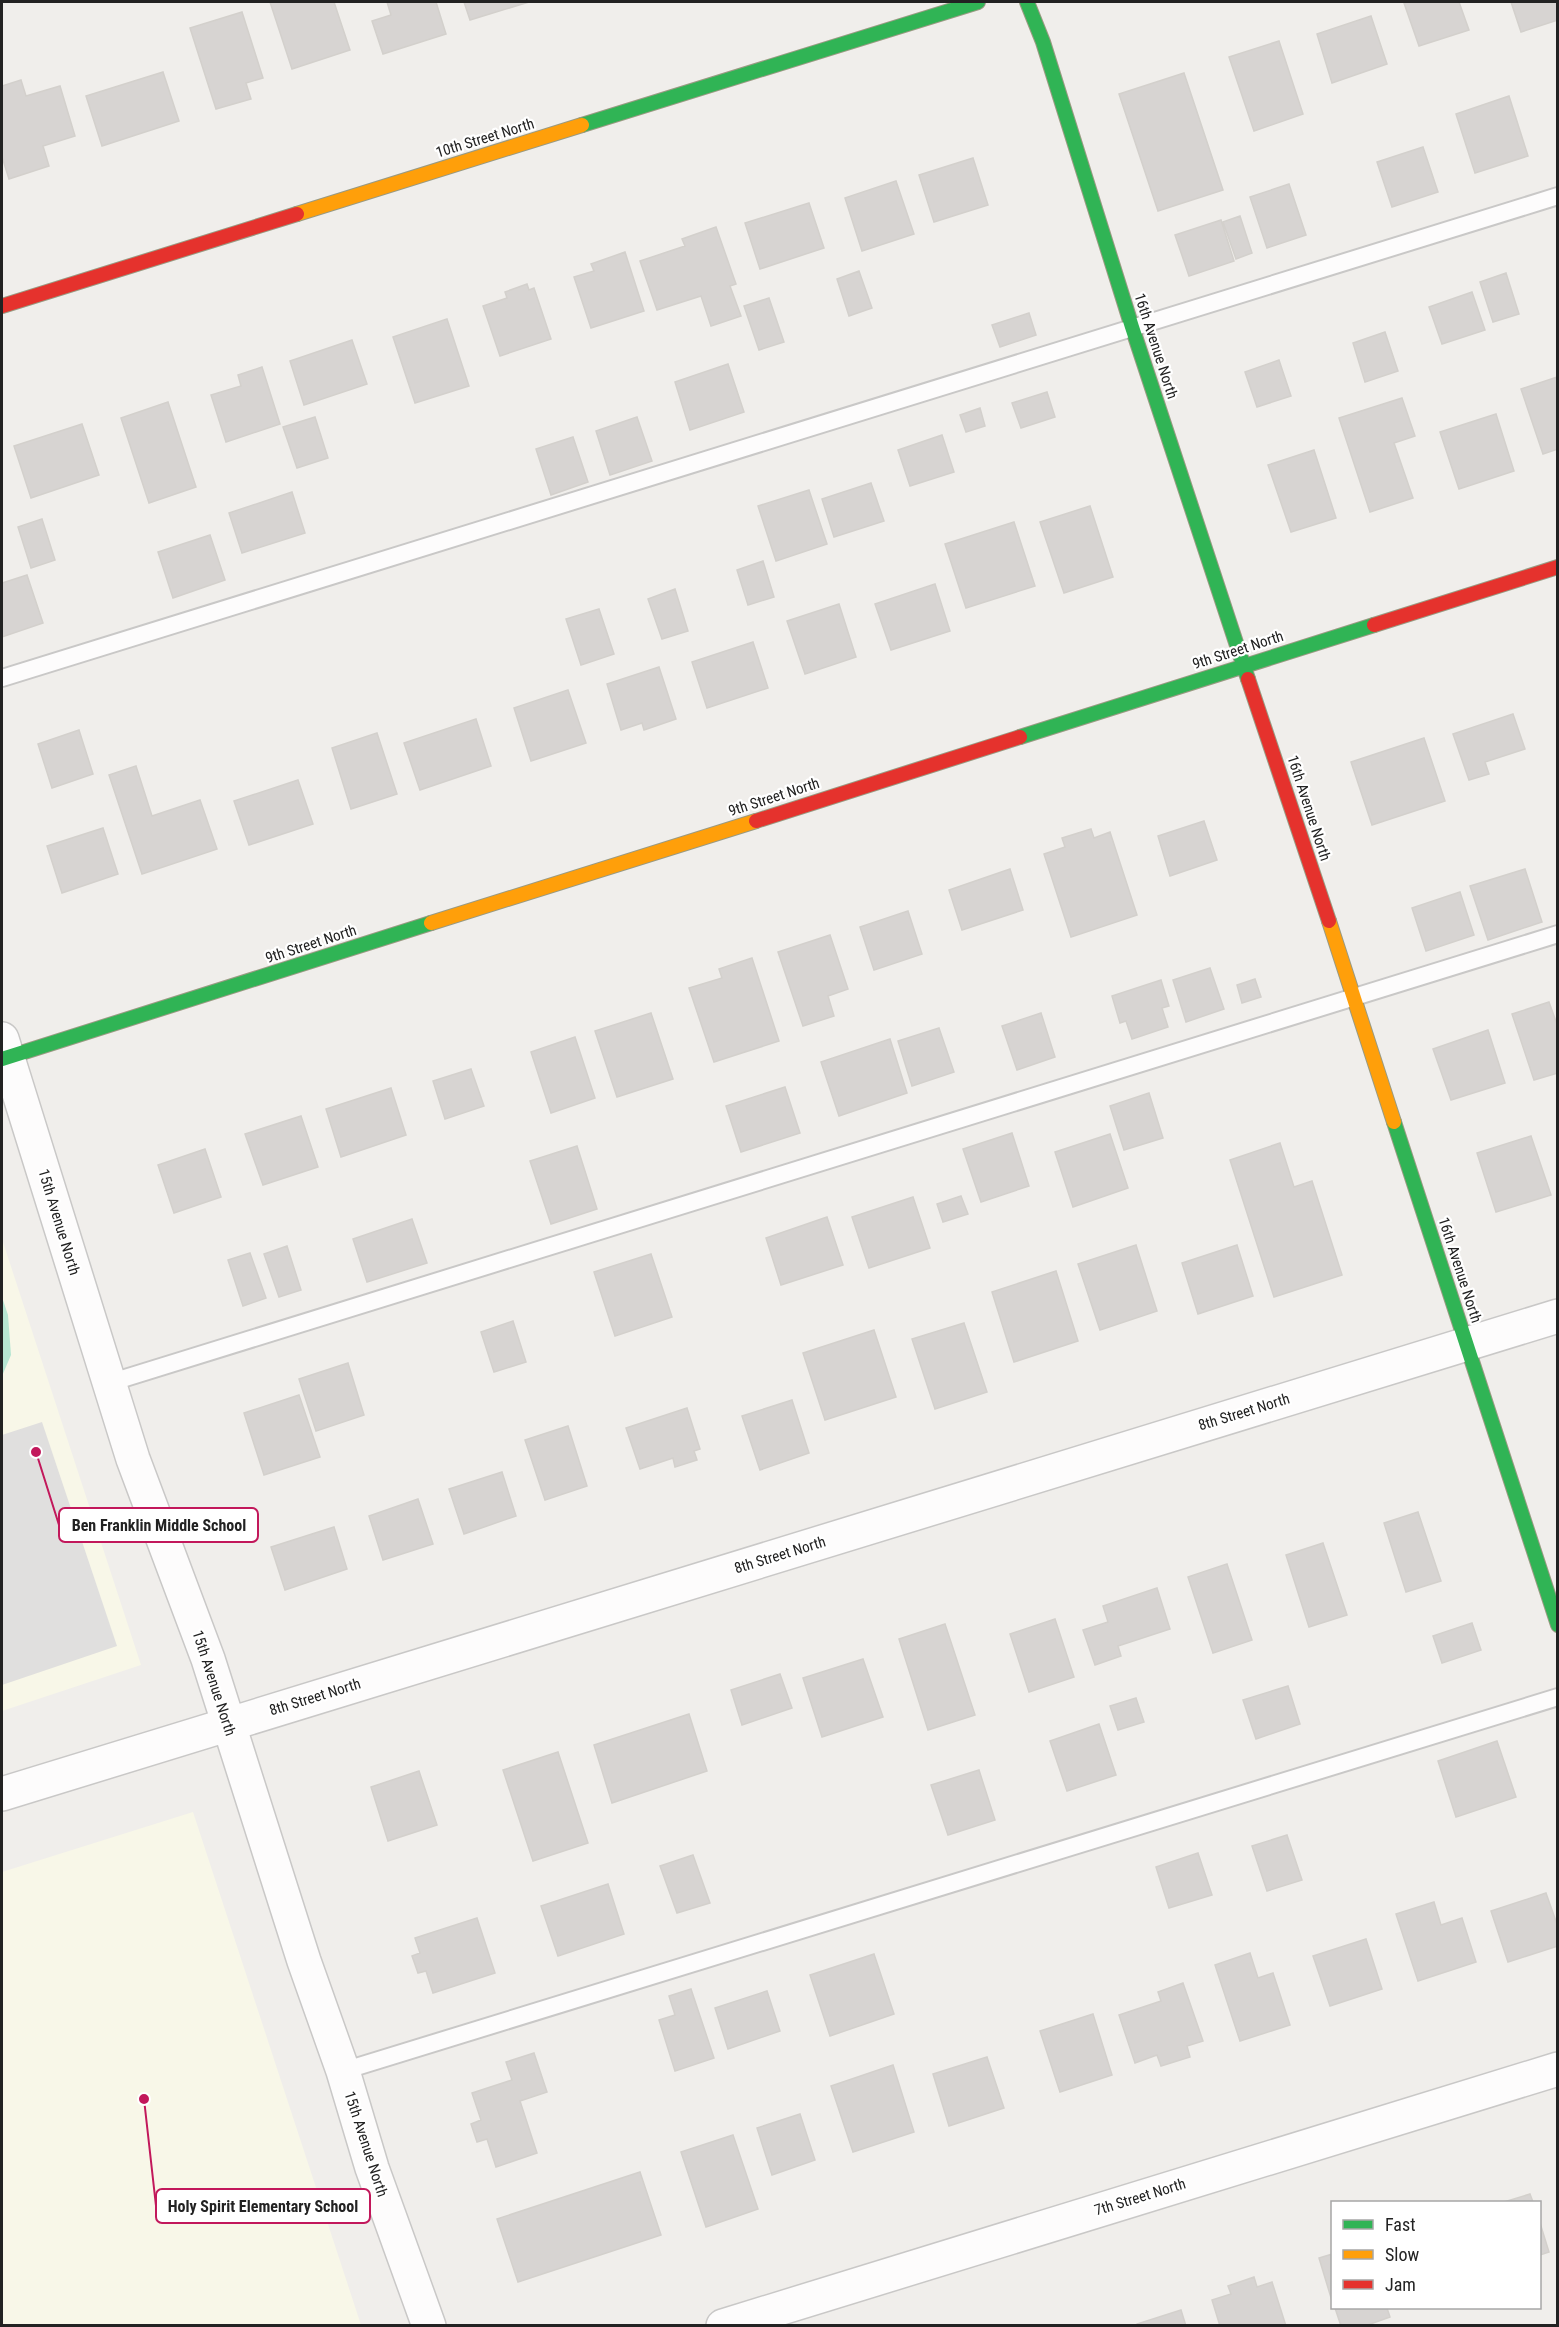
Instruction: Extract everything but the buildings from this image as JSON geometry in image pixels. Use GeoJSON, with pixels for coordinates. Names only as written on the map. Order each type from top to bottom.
{"type":"FeatureCollection","features":[{"type":"Feature","properties":{"kind":"street","name":"10th Street North"},"geometry":{"type":"LineString","coordinates":[[2,306],[978,2]]}},
{"type":"Feature","properties":{"kind":"street","name":"16th Avenue North"},"geometry":{"type":"LineString","coordinates":[[1027,2],[1042,42],[1132,327],[1354,998],[1557,1625]]}},
{"type":"Feature","properties":{"kind":"street","name":"9th Street North"},"geometry":{"type":"LineString","coordinates":[[3,1052],[1557,567]]}},
{"type":"Feature","properties":{"kind":"street","name":"15th Avenue North"},"geometry":{"type":"LineString","coordinates":[[3,1052],[133,1459],[208,1659],[301,1950],[343,2071],[372,2168],[429,2325]]}},
{"type":"Feature","properties":{"kind":"street","name":"8th Street North"},"geometry":{"type":"LineString","coordinates":[[2,1794],[1557,1316]]}},
{"type":"Feature","properties":{"kind":"street","name":"7th Street North"},"geometry":{"type":"LineString","coordinates":[[723,2325],[1557,2069]]}},
{"type":"Feature","properties":{"kind":"lane"},"geometry":{"type":"LineString","coordinates":[[2,678],[1557,196]]}},
{"type":"Feature","properties":{"kind":"lane"},"geometry":{"type":"LineString","coordinates":[[109,1383],[1557,934]]}},
{"type":"Feature","properties":{"kind":"lane"},"geometry":{"type":"LineString","coordinates":[[343,2071],[1557,1697]]}},
{"type":"Feature","properties":{"kind":"shaded area"},"geometry":{"type":"Polygon","coordinates":[[[2,1239],[141,1665],[2,1711],[2,1239]]]}},
{"type":"Feature","properties":{"kind":"shaded area"},"geometry":{"type":"Polygon","coordinates":[[[42,1422],[117,1646],[2,1685],[2,1435],[42,1422]]]}},
{"type":"Feature","properties":{"kind":"shaded area"},"geometry":{"type":"Polygon","coordinates":[[[193,1812],[361,2325],[2,2325],[2,1872],[193,1812]]]}},
{"type":"Feature","properties":{"kind":"green space"},"geometry":{"type":"Polygon","coordinates":[[[2,1297],[8,1315],[11,1355],[2,1376],[2,1297]]]}},
{"type":"Feature","properties":{"kind":"traffic: fast"},"geometry":{"type":"LineString","coordinates":[[582,125],[978,2]]}},
{"type":"Feature","properties":{"kind":"traffic: fast"},"geometry":{"type":"LineString","coordinates":[[1027,2],[1043,42],[1132,327],[1248,679]]}},
{"type":"Feature","properties":{"kind":"traffic: fast"},"geometry":{"type":"LineString","coordinates":[[1020,737],[1374,625]]}},
{"type":"Feature","properties":{"kind":"traffic: fast"},"geometry":{"type":"LineString","coordinates":[[2,1059],[431,923]]}},
{"type":"Feature","properties":{"kind":"traffic: fast"},"geometry":{"type":"LineString","coordinates":[[1394,1122],[1558,1625]]}},
{"type":"Feature","properties":{"kind":"traffic: slow"},"geometry":{"type":"LineString","coordinates":[[297,214],[582,125]]}},
{"type":"Feature","properties":{"kind":"traffic: slow"},"geometry":{"type":"LineString","coordinates":[[431,923],[756,821]]}},
{"type":"Feature","properties":{"kind":"traffic: slow"},"geometry":{"type":"LineString","coordinates":[[1329,921],[1394,1122]]}},
{"type":"Feature","properties":{"kind":"traffic: jam"},"geometry":{"type":"LineString","coordinates":[[2,306],[297,214]]}},
{"type":"Feature","properties":{"kind":"traffic: jam"},"geometry":{"type":"LineString","coordinates":[[1374,625],[1558,567]]}},
{"type":"Feature","properties":{"kind":"traffic: jam"},"geometry":{"type":"LineString","coordinates":[[1248,679],[1329,921]]}},
{"type":"Feature","properties":{"kind":"traffic: jam"},"geometry":{"type":"LineString","coordinates":[[756,821],[1020,737]]}},
{"type":"Feature","properties":{"kind":"place","name":"Ben Franklin Middle School"},"geometry":{"type":"Point","coordinates":[36,1452]}},
{"type":"Feature","properties":{"kind":"place","name":"Holy Spirit Elementary School"},"geometry":{"type":"Point","coordinates":[144,2099]}}]}
